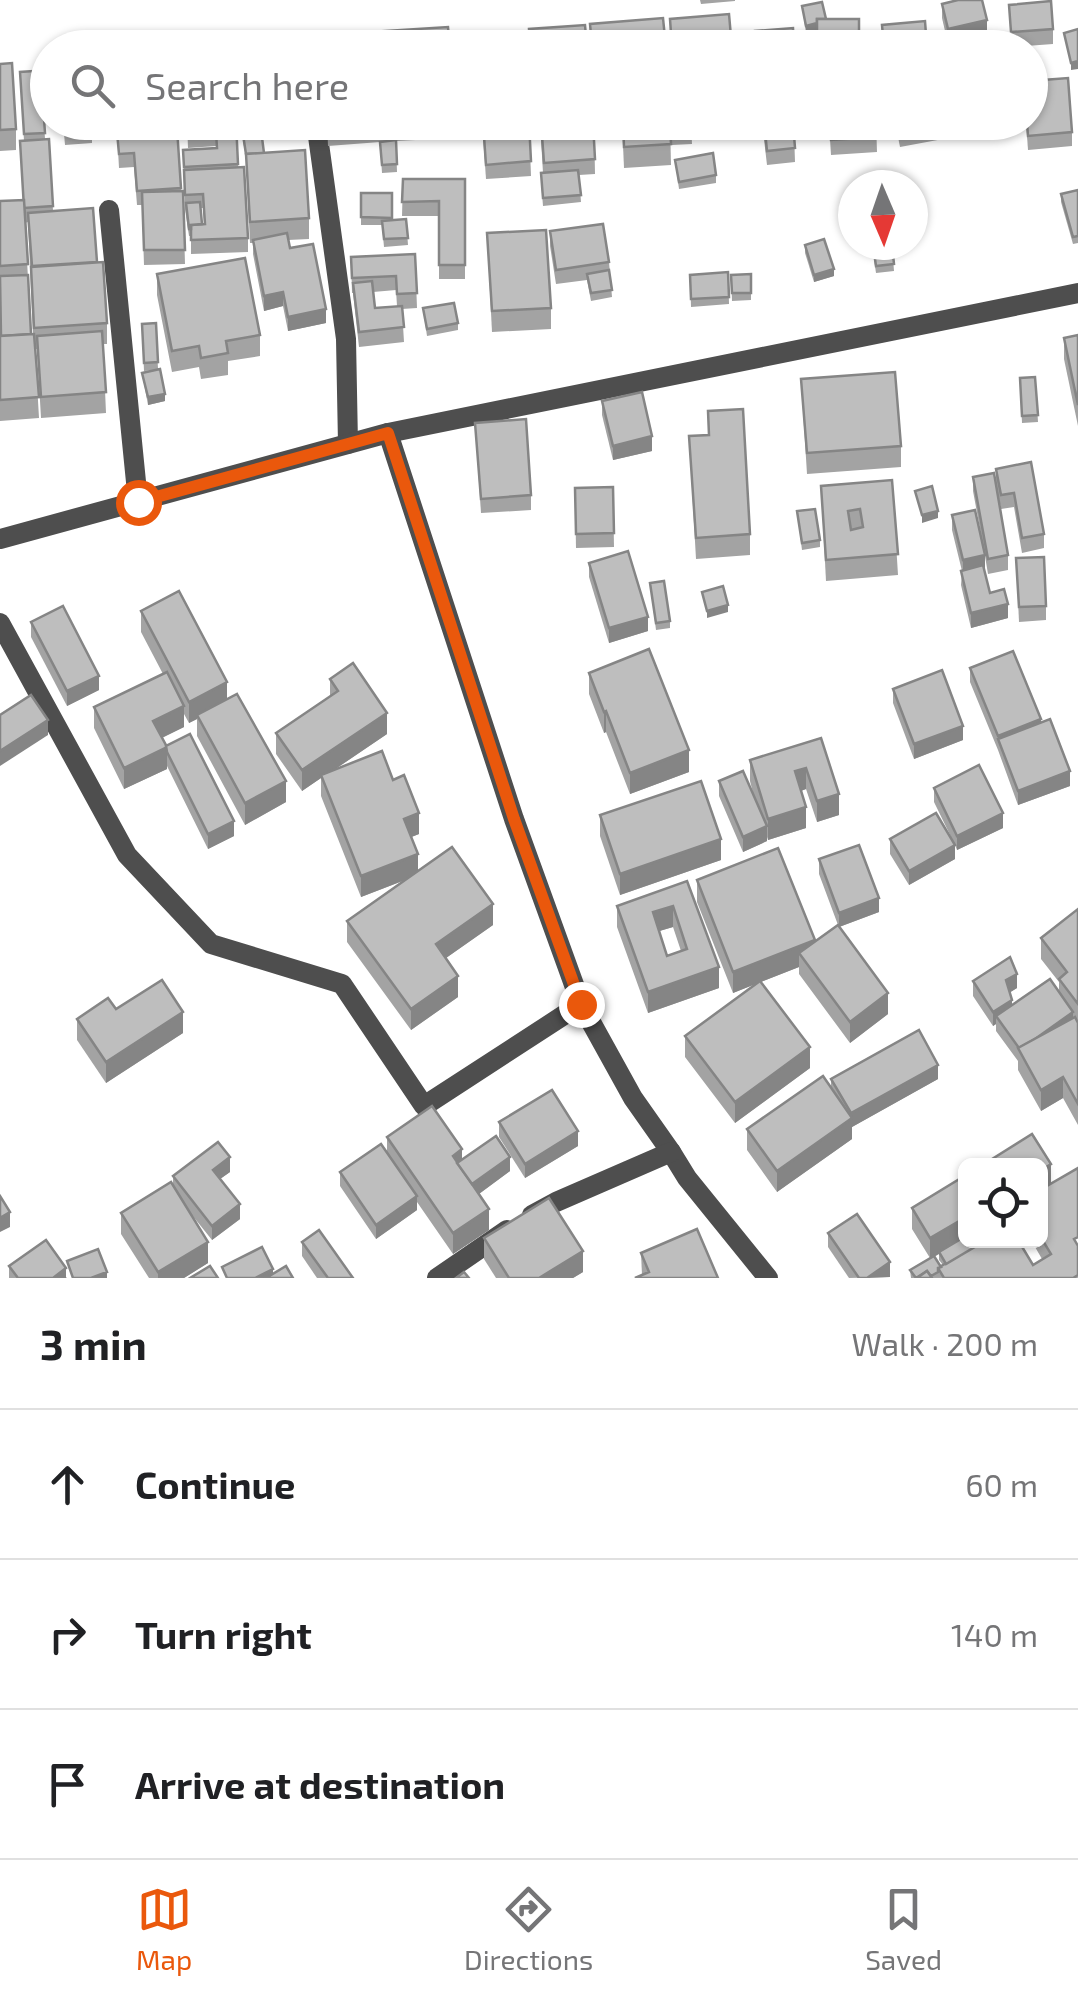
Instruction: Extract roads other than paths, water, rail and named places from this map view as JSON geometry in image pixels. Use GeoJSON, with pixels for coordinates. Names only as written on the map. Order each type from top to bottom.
{"type":"FeatureCollection","features":[{"type":"Feature","properties":{"kind":"street"},"geometry":{"type":"LineString","coordinates":[[318,140],[346,339],[348,444]]}},
{"type":"Feature","properties":{"kind":"street"},"geometry":{"type":"LineString","coordinates":[[110,210],[138,502]]}},
{"type":"Feature","properties":{"kind":"street"},"geometry":{"type":"LineString","coordinates":[[0,540],[388,433],[1078,293]]}},
{"type":"Feature","properties":{"kind":"street"},"geometry":{"type":"LineString","coordinates":[[388,433],[514,819],[581,1004],[632,1098],[687,1178],[768,1278]]}},
{"type":"Feature","properties":{"kind":"street"},"geometry":{"type":"LineString","coordinates":[[0,623],[126,855],[211,944],[342,984],[424,1106],[581,1004]]}},
{"type":"Feature","properties":{"kind":"street"},"geometry":{"type":"LineString","coordinates":[[436,1278],[542,1209],[671,1152]]}}]}
